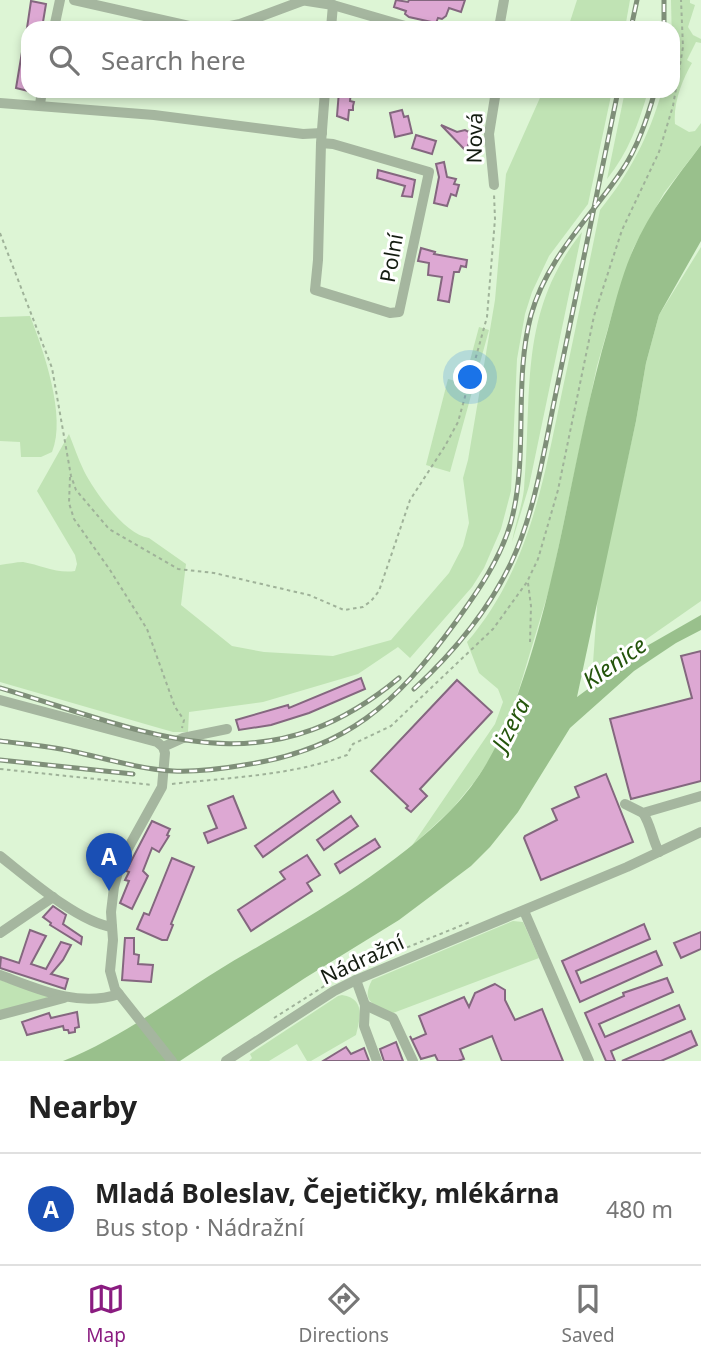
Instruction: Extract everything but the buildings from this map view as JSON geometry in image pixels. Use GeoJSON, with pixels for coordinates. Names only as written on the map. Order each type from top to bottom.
{"type":"FeatureCollection","features":[{"type":"Feature","properties":{"kind":"street"},"geometry":{"type":"LineString","coordinates":[[56,21],[60,0]]}},
{"type":"Feature","properties":{"kind":"street"},"geometry":{"type":"LineString","coordinates":[[74,0],[167,21]]}},
{"type":"Feature","properties":{"kind":"street"},"geometry":{"type":"LineString","coordinates":[[248,21],[302,0],[333,5],[388,21]]}},
{"type":"Feature","properties":{"kind":"street"},"geometry":{"type":"LineString","coordinates":[[500,21],[504,0]]}},
{"type":"Feature","properties":{"kind":"street"},"geometry":{"type":"LineString","coordinates":[[332,21],[333,5]]}},
{"type":"Feature","properties":{"kind":"street"},"geometry":{"type":"LineString","coordinates":[[40,104],[41,98]]}},
{"type":"Feature","properties":{"kind":"street","name":"Polní"},"geometry":{"type":"LineString","coordinates":[[321,138],[333,144],[429,172],[399,312],[390,313],[315,290],[318,260],[321,138],[324,98]]}},
{"type":"Feature","properties":{"kind":"street","name":"Nová"},"geometry":{"type":"LineString","coordinates":[[494,186],[489,134],[495,98]]}},
{"type":"Feature","properties":{"kind":"street"},"geometry":{"type":"LineString","coordinates":[[0,103],[40,104],[154,115],[321,138]]}},
{"type":"Feature","properties":{"kind":"street"},"geometry":{"type":"LineString","coordinates":[[0,700],[157,742],[163,747],[165,753],[162,786],[119,867],[112,899],[110,975],[119,994],[172,1061]]}},
{"type":"Feature","properties":{"kind":"street"},"geometry":{"type":"LineString","coordinates":[[163,747],[183,738],[227,729]]}},
{"type":"Feature","properties":{"kind":"street"},"geometry":{"type":"LineString","coordinates":[[643,813],[701,796]]}},
{"type":"Feature","properties":{"kind":"street"},"geometry":{"type":"LineString","coordinates":[[625,804],[643,813],[650,823],[652,840],[659,852]]}},
{"type":"Feature","properties":{"kind":"street","name":"Nádražní"},"geometry":{"type":"LineString","coordinates":[[226,1061],[334,991],[356,980],[524,911],[701,832]]}},
{"type":"Feature","properties":{"kind":"street"},"geometry":{"type":"LineString","coordinates":[[0,856],[53,897],[93,922],[112,927]]}},
{"type":"Feature","properties":{"kind":"street"},"geometry":{"type":"LineString","coordinates":[[0,933],[53,897]]}},
{"type":"Feature","properties":{"kind":"street"},"geometry":{"type":"LineString","coordinates":[[524,911],[589,1061]]}},
{"type":"Feature","properties":{"kind":"street"},"geometry":{"type":"LineString","coordinates":[[0,975],[64,998]]}},
{"type":"Feature","properties":{"kind":"street"},"geometry":{"type":"LineString","coordinates":[[356,980],[366,1005],[364,1026],[377,1061]]}},
{"type":"Feature","properties":{"kind":"street"},"geometry":{"type":"LineString","coordinates":[[0,1016],[64,998],[101,999],[119,994]]}},
{"type":"Feature","properties":{"kind":"street"},"geometry":{"type":"LineString","coordinates":[[366,1005],[393,1018],[413,1061]]}},
{"type":"Feature","properties":{"kind":"path"},"geometry":{"type":"LineString","coordinates":[[680,65],[683,47],[681,0]]}},
{"type":"Feature","properties":{"kind":"path"},"geometry":{"type":"LineString","coordinates":[[0,769],[162,786],[256,777],[321,765],[347,755],[353,744],[391,726],[494,629],[527,582],[538,559],[558,490],[594,316],[622,230],[659,152],[674,98]]}},
{"type":"Feature","properties":{"kind":"path"},"geometry":{"type":"LineString","coordinates":[[0,233],[52,368],[71,476],[76,490],[109,529],[178,569],[225,576],[309,595],[344,610],[353,610],[371,601],[379,591],[410,500],[458,422],[487,317],[495,219],[494,186]]}},
{"type":"Feature","properties":{"kind":"path"},"geometry":{"type":"LineString","coordinates":[[71,476],[69,503],[74,519],[147,629],[175,707],[184,720],[180,734],[183,738]]}},
{"type":"Feature","properties":{"kind":"path"},"geometry":{"type":"LineString","coordinates":[[527,582],[531,606],[530,642]]}},
{"type":"Feature","properties":{"kind":"shaded area"},"geometry":{"type":"Polygon","coordinates":[[[577,0],[630,0],[626,21],[570,21],[577,0]]]}},
{"type":"Feature","properties":{"kind":"shaded area"},"geometry":{"type":"Polygon","coordinates":[[[671,0],[690,0],[690,3],[695,5],[688,27],[693,35],[701,39],[701,43],[696,42],[687,60],[692,63],[680,90],[680,21],[671,21],[671,0]]]}},
{"type":"Feature","properties":{"kind":"shaded area"},"geometry":{"type":"Polygon","coordinates":[[[540,98],[611,98],[588,204],[549,256],[525,314],[517,359],[511,491],[501,529],[484,568],[472,587],[410,658],[398,647],[358,674],[263,702],[189,712],[188,732],[173,732],[0,682],[0,565],[23,562],[68,572],[75,571],[77,564],[75,555],[37,491],[69,434],[84,471],[111,511],[130,529],[149,538],[186,564],[181,605],[232,646],[264,652],[333,656],[391,640],[449,573],[463,546],[469,523],[463,478],[495,300],[506,174],[540,98]]]}},
{"type":"Feature","properties":{"kind":"shaded area"},"geometry":{"type":"Polygon","coordinates":[[[624,98],[646,98],[632,137],[607,179],[624,98]]]}},
{"type":"Feature","properties":{"kind":"shaded area"},"geometry":{"type":"Polygon","coordinates":[[[660,98],[678,98],[675,124],[689,132],[695,131],[701,123],[701,145],[664,193],[633,249],[597,366],[551,583],[514,706],[496,750],[452,809],[411,847],[495,724],[503,702],[498,689],[479,673],[467,642],[505,585],[531,524],[548,459],[600,210],[621,182],[651,123],[660,98]]]}},
{"type":"Feature","properties":{"kind":"shaded area"},"geometry":{"type":"Polygon","coordinates":[[[582,232],[529,486],[512,542],[524,489],[529,387],[537,324],[561,263],[582,232]]]}},
{"type":"Feature","properties":{"kind":"shaded area"},"geometry":{"type":"Polygon","coordinates":[[[701,247],[701,601],[592,677],[598,593],[646,363],[659,315],[701,247]]]}},
{"type":"Feature","properties":{"kind":"shaded area"},"geometry":{"type":"Polygon","coordinates":[[[30,316],[52,383],[57,421],[52,452],[41,457],[21,457],[20,442],[0,441],[0,317],[30,316]]]}},
{"type":"Feature","properties":{"kind":"shaded area"},"geometry":{"type":"Polygon","coordinates":[[[479,327],[489,330],[450,472],[426,465],[448,379],[464,383],[479,327]]]}},
{"type":"Feature","properties":{"kind":"shaded area"},"geometry":{"type":"Polygon","coordinates":[[[513,921],[523,922],[539,958],[393,1013],[371,1002],[368,994],[372,980],[513,921]]]}},
{"type":"Feature","properties":{"kind":"shaded area"},"geometry":{"type":"Polygon","coordinates":[[[0,980],[47,996],[48,999],[0,1013],[0,980]]]}},
{"type":"Feature","properties":{"kind":"shaded area"},"geometry":{"type":"Polygon","coordinates":[[[342,995],[355,1001],[360,1010],[356,1035],[311,1061],[307,1061],[297,1044],[269,1061],[249,1061],[252,1058],[250,1054],[342,995]]]}},
{"type":"Feature","properties":{"kind":"water","name":"Jizera"},"geometry":{"type":"Polygon","coordinates":[[[701,145],[701,241],[659,315],[646,363],[577,697],[645,647],[701,615],[701,630],[634,671],[570,728],[518,812],[490,847],[471,866],[399,920],[305,978],[180,1061],[63,1061],[134,1025],[354,888],[429,831],[451,810],[478,777],[507,723],[540,623],[587,412],[625,269],[655,208],[701,145]]]}},
{"type":"Feature","properties":{"kind":"railway"},"geometry":{"type":"LineString","coordinates":[[632,21],[637,0]]}},
{"type":"Feature","properties":{"kind":"railway"},"geometry":{"type":"LineString","coordinates":[[664,0],[664,21]]}},
{"type":"Feature","properties":{"kind":"railway"},"geometry":{"type":"LineString","coordinates":[[414,689],[456,646],[481,614],[502,581],[520,542],[544,452],[617,98]]}},
{"type":"Feature","properties":{"kind":"railway"},"geometry":{"type":"LineString","coordinates":[[0,741],[62,749],[160,770],[209,770],[280,758],[312,748],[340,735],[390,699],[412,677],[455,623],[480,587],[501,549],[511,522],[516,497],[523,367],[531,315],[538,294],[558,257],[627,162],[653,98]]}},
{"type":"Feature","properties":{"kind":"railway"},"geometry":{"type":"LineString","coordinates":[[0,688],[156,734],[204,742],[252,743],[300,734],[349,713],[399,678]]}},
{"type":"Feature","properties":{"kind":"railway"},"geometry":{"type":"LineString","coordinates":[[0,760],[133,774]]}},
{"type":"Feature","properties":{"kind":"place","name":"Mladá Boleslav, Čejetičky, mlékárna"},"geometry":{"type":"Point","coordinates":[109,891]}},
{"type":"Feature","properties":{"kind":"water label","name":"Klenice"},"geometry":{"type":"Point","coordinates":[614,662]}}]}
